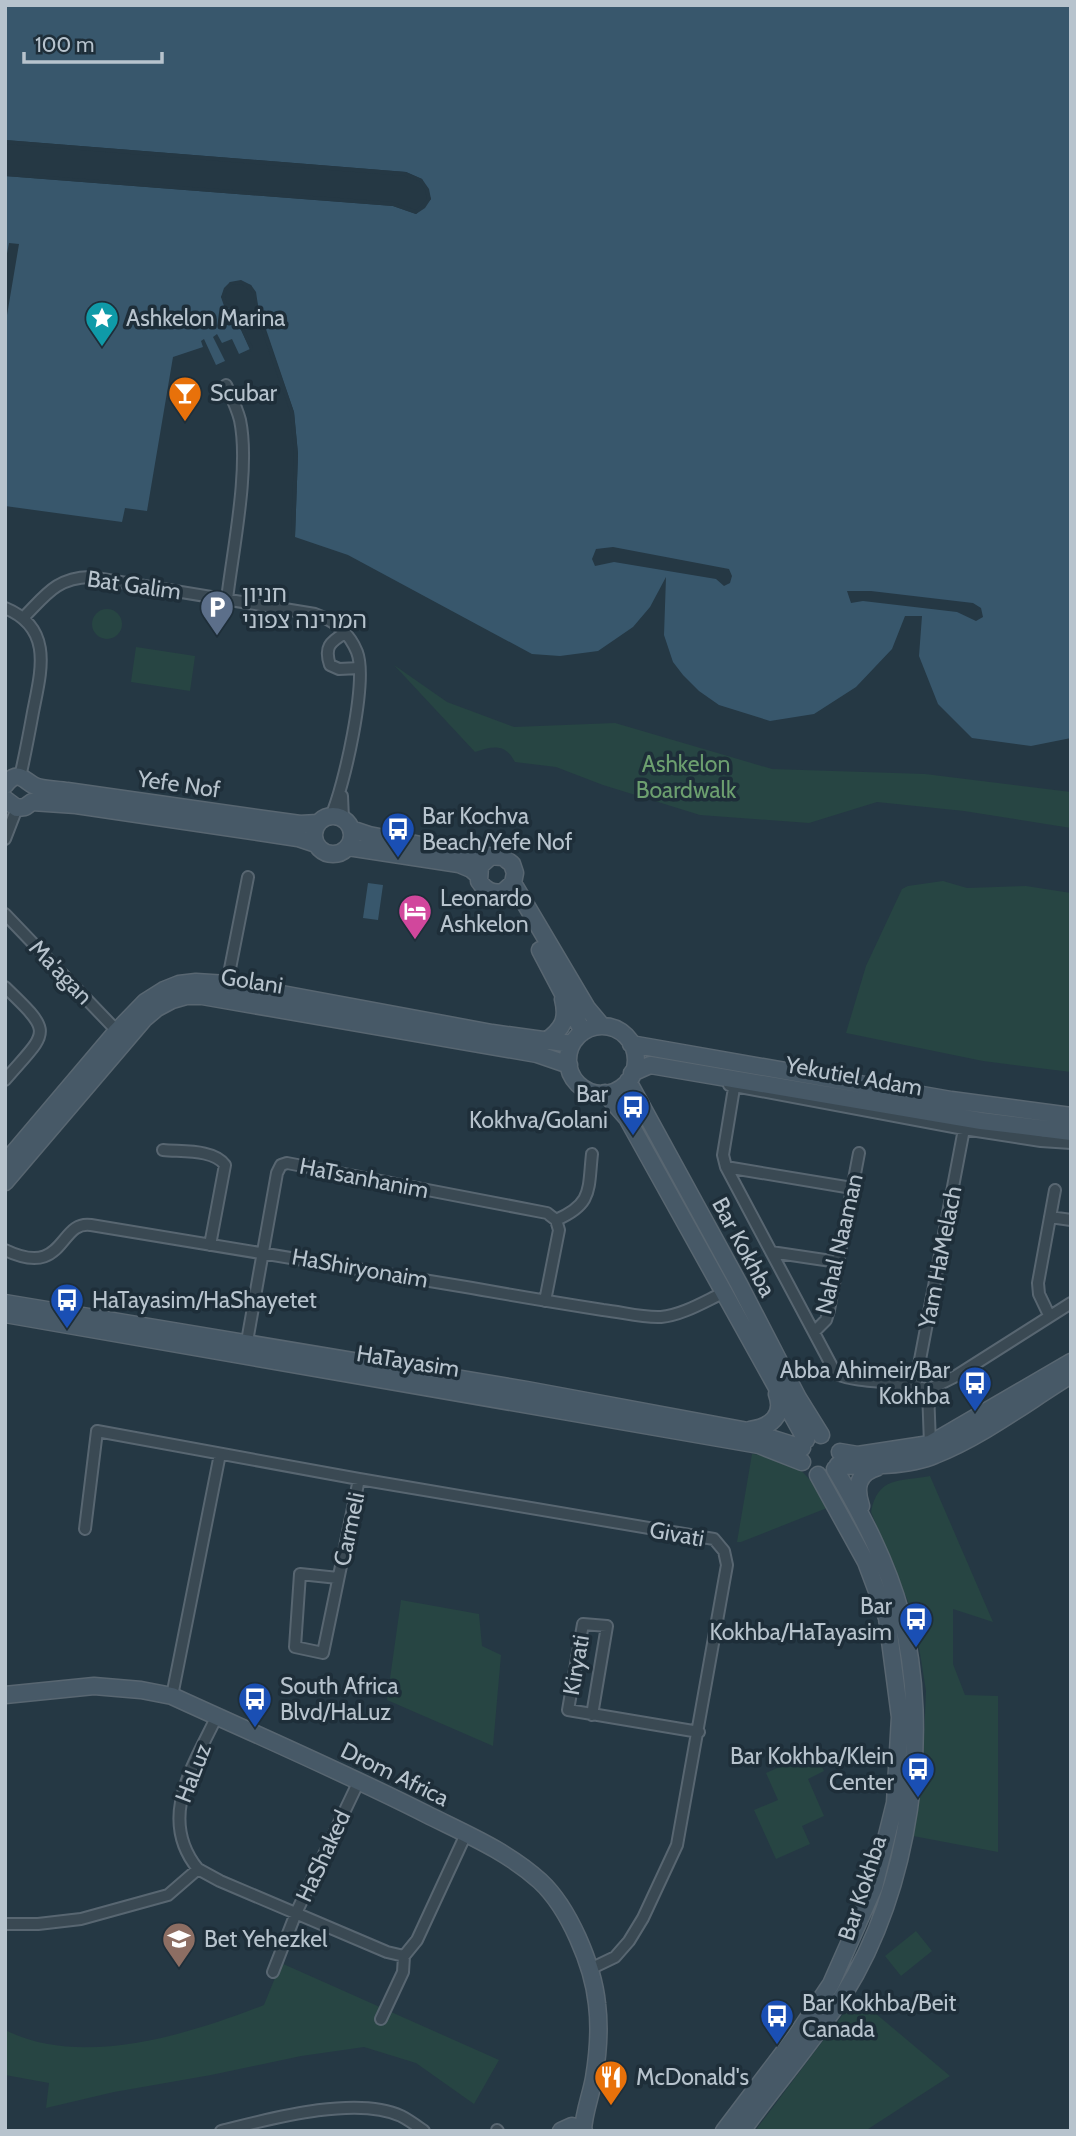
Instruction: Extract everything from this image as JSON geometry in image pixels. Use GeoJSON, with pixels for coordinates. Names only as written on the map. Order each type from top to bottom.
{"type":"FeatureCollection","features":[{"type":"Feature","properties":{"kind":"main road","name":"Yefe Nof"},"geometry":{"type":"LineString","coordinates":[[16,790],[300,824],[336,822],[369,835],[490,857]]}},
{"type":"Feature","properties":{"kind":"main road","name":"Yefe Nof"},"geometry":{"type":"LineString","coordinates":[[16,790],[76,805],[298,838],[316,844]]}},
{"type":"Feature","properties":{"kind":"main road"},"geometry":{"type":"LineString","coordinates":[[336,822],[351,841],[340,853],[331,854],[322,851],[316,844],[314,833],[336,822]]}},
{"type":"Feature","properties":{"kind":"main road"},"geometry":{"type":"LineString","coordinates":[[348,847],[458,863],[478,875]]}},
{"type":"Feature","properties":{"kind":"main road"},"geometry":{"type":"LineString","coordinates":[[490,857],[503,857],[512,863],[515,873],[513,883],[503,892],[486,890],[479,881],[482,862],[490,857]]}},
{"type":"Feature","properties":{"kind":"main road"},"geometry":{"type":"LineString","coordinates":[[513,883],[587,1008],[602,1026],[621,1032],[631,1044],[635,1057],[630,1077],[620,1088],[606,1093],[582,1087],[572,1075],[569,1065],[569,1053],[577,1038],[602,1026]]}},
{"type":"Feature","properties":{"kind":"main road"},"geometry":{"type":"LineString","coordinates":[[497,893],[519,912],[558,984],[577,1038]]}},
{"type":"Feature","properties":{"kind":"main road","name":"Golani"},"geometry":{"type":"LineString","coordinates":[[7,1158],[145,1002],[164,990],[196,982],[227,984],[453,1027],[547,1041],[577,1038]]}},
{"type":"Feature","properties":{"kind":"main road"},"geometry":{"type":"LineString","coordinates":[[547,1041],[559,1031],[566,1017],[558,984]]}},
{"type":"Feature","properties":{"kind":"main road","name":"Golani"},"geometry":{"type":"LineString","coordinates":[[5,1182],[144,1019],[157,1008],[186,996],[251,1003],[537,1054],[569,1065]]}},
{"type":"Feature","properties":{"kind":"main road","name":"Yekutiel Adam"},"geometry":{"type":"LineString","coordinates":[[631,1044],[919,1095],[1071,1116]]}},
{"type":"Feature","properties":{"kind":"main road","name":"Yekutiel Adam"},"geometry":{"type":"LineString","coordinates":[[630,1077],[650,1065],[981,1121],[1071,1132]]}},
{"type":"Feature","properties":{"kind":"main road","name":"Bar Kokhba"},"geometry":{"type":"LineString","coordinates":[[630,1077],[797,1398],[808,1446]]}},
{"type":"Feature","properties":{"kind":"main road","name":"Bar Kokhba"},"geometry":{"type":"LineString","coordinates":[[606,1093],[627,1118],[808,1446]]}},
{"type":"Feature","properties":{"kind":"main road","name":"HaTayasim"},"geometry":{"type":"LineString","coordinates":[[5,1303],[246,1351],[759,1445],[808,1446]]}},
{"type":"Feature","properties":{"kind":"main road","name":"HaTayasim"},"geometry":{"type":"LineString","coordinates":[[5,1314],[527,1390],[748,1430],[808,1446]]}},
{"type":"Feature","properties":{"kind":"main road"},"geometry":{"type":"LineString","coordinates":[[838,1462],[833,1439],[808,1446],[807,1470],[818,1475],[828,1474],[838,1462],[858,1455],[930,1444],[1071,1362]]}},
{"type":"Feature","properties":{"kind":"main road"},"geometry":{"type":"LineString","coordinates":[[748,1430],[770,1425],[779,1412],[779,1400],[770,1373]]}},
{"type":"Feature","properties":{"kind":"main road"},"geometry":{"type":"LineString","coordinates":[[838,1462],[888,1463],[916,1461],[934,1456],[971,1437],[1071,1375]]}},
{"type":"Feature","properties":{"kind":"main road","name":"Bar Kokhba"},"geometry":{"type":"LineString","coordinates":[[742,2131],[844,1993],[866,1953],[900,1859],[914,1762],[916,1715],[901,1614],[881,1555],[838,1462]]}},
{"type":"Feature","properties":{"kind":"main road"},"geometry":{"type":"LineString","coordinates":[[868,1529],[856,1488],[859,1480],[870,1469],[888,1463]]}},
{"type":"Feature","properties":{"kind":"main road","name":"Bar Kokhba"},"geometry":{"type":"LineString","coordinates":[[724,2131],[796,2036],[831,1984],[874,1887],[895,1803],[900,1717],[887,1618],[866,1562],[818,1475]]}},
{"type":"Feature","properties":{"kind":"main road","name":"Drom Africa"},"geometry":{"type":"LineString","coordinates":[[5,1695],[94,1686],[172,1696],[359,1781],[520,1864],[542,1883],[560,1906],[576,1933],[590,1969],[597,2004],[597,2046],[592,2089],[575,2129]]}},
{"type":"Feature","properties":{"kind":"street"},"geometry":{"type":"LineString","coordinates":[[226,385],[240,422],[242,444],[242,481],[227,599]]}},
{"type":"Feature","properties":{"kind":"street","name":"Bat Galim"},"geometry":{"type":"LineString","coordinates":[[23,618],[52,589],[67,579],[90,577],[315,614],[333,620],[345,633]]}},
{"type":"Feature","properties":{"kind":"street"},"geometry":{"type":"LineString","coordinates":[[5,608],[23,618],[36,636],[42,655],[5,839]]}},
{"type":"Feature","properties":{"kind":"street"},"geometry":{"type":"LineString","coordinates":[[336,822],[360,687],[359,668],[358,655],[345,633],[327,650],[330,665],[339,669],[359,668]]}},
{"type":"Feature","properties":{"kind":"street"},"geometry":{"type":"LineString","coordinates":[[227,984],[248,877]]}},
{"type":"Feature","properties":{"kind":"street","name":"Ma'agan"},"geometry":{"type":"LineString","coordinates":[[5,914],[117,1031]]}},
{"type":"Feature","properties":{"kind":"street"},"geometry":{"type":"LineString","coordinates":[[5,986],[36,1018],[41,1025],[42,1034],[5,1080]]}},
{"type":"Feature","properties":{"kind":"street"},"geometry":{"type":"LineString","coordinates":[[704,1074],[734,1088],[964,1129],[1071,1143]]}},
{"type":"Feature","properties":{"kind":"street"},"geometry":{"type":"LineString","coordinates":[[734,1088],[723,1155],[726,1167],[836,1374],[928,1390],[956,1376],[1071,1303]]}},
{"type":"Feature","properties":{"kind":"street","name":"Yam HaMelach"},"geometry":{"type":"LineString","coordinates":[[915,1386],[964,1129]]}},
{"type":"Feature","properties":{"kind":"street"},"geometry":{"type":"LineString","coordinates":[[163,1150],[212,1156],[220,1158],[225,1165],[210,1245]]}},
{"type":"Feature","properties":{"kind":"street","name":"Nahal Naaman"},"geometry":{"type":"LineString","coordinates":[[814,1332],[826,1320],[859,1153]]}},
{"type":"Feature","properties":{"kind":"street"},"geometry":{"type":"LineString","coordinates":[[544,1301],[559,1230],[556,1220],[571,1214],[583,1204],[588,1192],[592,1154]]}},
{"type":"Feature","properties":{"kind":"street","name":"HaTsanhanim"},"geometry":{"type":"LineString","coordinates":[[246,1351],[276,1173],[281,1165],[287,1163],[547,1213],[556,1220]]}},
{"type":"Feature","properties":{"kind":"street"},"geometry":{"type":"LineString","coordinates":[[726,1167],[852,1188]]}},
{"type":"Feature","properties":{"kind":"street"},"geometry":{"type":"LineString","coordinates":[[1049,1315],[1039,1294],[1038,1283],[1055,1190]]}},
{"type":"Feature","properties":{"kind":"street"},"geometry":{"type":"LineString","coordinates":[[1050,1217],[1071,1220]]}},
{"type":"Feature","properties":{"kind":"street","name":"HaShiryonaim"},"geometry":{"type":"LineString","coordinates":[[5,1250],[33,1260],[48,1257],[73,1231],[88,1225],[264,1251],[544,1301],[658,1317],[681,1312],[724,1292]]}},
{"type":"Feature","properties":{"kind":"street"},"geometry":{"type":"LineString","coordinates":[[771,1252],[838,1262]]}},
{"type":"Feature","properties":{"kind":"street"},"geometry":{"type":"LineString","coordinates":[[928,1390],[930,1444]]}},
{"type":"Feature","properties":{"kind":"street","name":"Givati"},"geometry":{"type":"LineString","coordinates":[[85,1529],[97,1431],[359,1479],[714,1539],[724,1551],[727,1565],[677,1845],[643,1919],[629,1941],[615,1957],[590,1969]]}},
{"type":"Feature","properties":{"kind":"street"},"geometry":{"type":"LineString","coordinates":[[172,1696],[220,1454]]}},
{"type":"Feature","properties":{"kind":"street","name":"Carmeli"},"geometry":{"type":"LineString","coordinates":[[338,1578],[300,1574],[295,1647],[323,1653],[359,1479]]}},
{"type":"Feature","properties":{"kind":"street","name":"Kiryati"},"geometry":{"type":"LineString","coordinates":[[592,1715],[607,1626],[583,1624],[568,1710],[592,1715],[699,1732]]}},
{"type":"Feature","properties":{"kind":"street","name":"HaLuz"},"geometry":{"type":"LineString","coordinates":[[198,1869],[188,1856],[181,1839],[179,1809],[189,1773],[217,1716]]}},
{"type":"Feature","properties":{"kind":"street","name":"HaShaked"},"geometry":{"type":"LineString","coordinates":[[273,1972],[296,1913],[359,1781]]}},
{"type":"Feature","properties":{"kind":"street"},"geometry":{"type":"LineString","coordinates":[[381,2019],[403,1972],[404,1956],[417,1940],[466,1834]]}},
{"type":"Feature","properties":{"kind":"street"},"geometry":{"type":"LineString","coordinates":[[5,1924],[38,1924],[81,1919],[168,1895],[198,1869],[220,1881],[387,1952],[404,1956]]}},
{"type":"Feature","properties":{"kind":"street"},"geometry":{"type":"LineString","coordinates":[[221,2131],[268,2125],[334,2109],[370,2109],[400,2116],[424,2131]]}},
{"type":"Feature","properties":{"kind":"green space"},"geometry":{"type":"Polygon","coordinates":[[[107,609],[118,613],[122,624],[118,635],[107,639],[96,635],[92,624],[96,613],[107,609]]]}},
{"type":"Feature","properties":{"kind":"green space"},"geometry":{"type":"Polygon","coordinates":[[[136,647],[195,656],[190,691],[131,682],[136,647]]]}},
{"type":"Feature","properties":{"kind":"green space","name":"Ashkelon Boardwalk"},"geometry":{"type":"Polygon","coordinates":[[[394,665],[447,702],[514,727],[615,723],[772,769],[925,774],[1071,792],[1071,828],[964,811],[877,802],[809,823],[700,815],[603,785],[556,767],[515,762],[503,749],[475,752],[394,665]]]}},
{"type":"Feature","properties":{"kind":"green space"},"geometry":{"type":"Polygon","coordinates":[[[943,881],[967,888],[1026,886],[1071,893],[1071,1072],[983,1061],[846,1033],[866,966],[902,889],[943,881]]]}},
{"type":"Feature","properties":{"kind":"green space"},"geometry":{"type":"Polygon","coordinates":[[[752,1454],[779,1458],[798,1468],[813,1484],[827,1508],[737,1542],[752,1454]]]}},
{"type":"Feature","properties":{"kind":"green space"},"geometry":{"type":"Polygon","coordinates":[[[930,1476],[993,1622],[953,1609],[953,1664],[965,1695],[998,1696],[998,1852],[913,1836],[923,1762],[926,1691],[914,1616],[871,1512],[874,1500],[885,1486],[930,1476]]]}},
{"type":"Feature","properties":{"kind":"green space"},"geometry":{"type":"Polygon","coordinates":[[[401,1600],[479,1614],[482,1646],[501,1655],[493,1746],[387,1700],[401,1600]]]}},
{"type":"Feature","properties":{"kind":"green space"},"geometry":{"type":"Polygon","coordinates":[[[815,1751],[824,1771],[808,1779],[824,1816],[802,1826],[810,1844],[776,1859],[754,1810],[778,1800],[766,1773],[815,1751]]]}},
{"type":"Feature","properties":{"kind":"green space"},"geometry":{"type":"Polygon","coordinates":[[[916,1931],[932,1951],[901,1976],[885,1956],[916,1931]]]}},
{"type":"Feature","properties":{"kind":"green space"},"geometry":{"type":"Polygon","coordinates":[[[281,1963],[499,2060],[474,2104],[416,2063],[364,2047],[301,2056],[46,2108],[49,2083],[5,2075],[5,2030],[35,2041],[68,2047],[101,2047],[170,2036],[264,2005],[281,1963]]]}},
{"type":"Feature","properties":{"kind":"green space"},"geometry":{"type":"Polygon","coordinates":[[[856,1997],[950,2076],[865,2131],[755,2131],[856,1997]]]}},
{"type":"Feature","properties":{"kind":"water"},"geometry":{"type":"Polygon","coordinates":[[[5,5],[1071,5],[1071,738],[1031,746],[972,738],[938,704],[919,656],[922,616],[905,616],[892,649],[856,687],[814,714],[770,721],[719,705],[699,691],[673,662],[664,635],[666,577],[650,607],[633,627],[598,651],[560,656],[532,654],[348,555],[295,537],[298,454],[294,412],[251,285],[230,282],[221,297],[232,310],[250,349],[239,354],[232,339],[222,343],[217,334],[213,337],[225,361],[216,365],[204,339],[201,341],[203,347],[173,357],[147,511],[125,508],[122,522],[5,506],[5,176],[393,206],[416,214],[431,199],[422,179],[406,172],[5,140],[5,5]]]}},
{"type":"Feature","properties":{"kind":"water"},"geometry":{"type":"Polygon","coordinates":[[[368,883],[383,885],[378,920],[363,918],[368,883]]]}},
{"type":"Feature","properties":{"kind":"pier"},"geometry":{"type":"Polygon","coordinates":[[[5,140],[406,172],[422,179],[429,189],[431,199],[425,208],[416,214],[393,206],[5,176],[6,173],[393,202],[416,210],[427,199],[419,181],[405,176],[5,144],[5,140]]]}},
{"type":"Feature","properties":{"kind":"pier"},"geometry":{"type":"Polygon","coordinates":[[[9,243],[19,244],[5,327],[5,264],[9,243]]]}},
{"type":"Feature","properties":{"kind":"pier"},"geometry":{"type":"Polygon","coordinates":[[[241,280],[251,285],[256,292],[259,312],[294,412],[298,454],[295,537],[291,536],[294,454],[290,412],[256,314],[253,293],[241,284],[232,285],[225,297],[227,303],[235,308],[253,348],[251,352],[232,310],[224,306],[221,297],[230,282],[241,280]]]}},
{"type":"Feature","properties":{"kind":"pier"},"geometry":{"type":"Polygon","coordinates":[[[613,547],[729,569],[732,576],[730,583],[724,586],[716,579],[614,562],[595,566],[592,559],[596,549],[613,547]]]}},
{"type":"Feature","properties":{"kind":"pier"},"geometry":{"type":"Polygon","coordinates":[[[847,591],[871,591],[973,603],[981,608],[983,617],[976,621],[957,612],[863,601],[851,603],[847,591]]]}},
{"type":"Feature","properties":{"kind":"place","name":"Ashkelon Marina"},"geometry":{"type":"Point","coordinates":[102,348]}},
{"type":"Feature","properties":{"kind":"place","name":"Scubar"},"geometry":{"type":"Point","coordinates":[185,423]}},
{"type":"Feature","properties":{"kind":"place","name":"חניון המרינה צפוני"},"geometry":{"type":"Point","coordinates":[217,637]}},
{"type":"Feature","properties":{"kind":"place","name":"Bar Kochva Beach/Yefe Nof"},"geometry":{"type":"Point","coordinates":[398,859]}},
{"type":"Feature","properties":{"kind":"place","name":"Leonardo Ashkelon"},"geometry":{"type":"Point","coordinates":[415,941]}},
{"type":"Feature","properties":{"kind":"place","name":"Bar Kokhva/Golani"},"geometry":{"type":"Point","coordinates":[633,1137]}},
{"type":"Feature","properties":{"kind":"place","name":"HaTayasim/HaShayetet"},"geometry":{"type":"Point","coordinates":[67,1330]}},
{"type":"Feature","properties":{"kind":"place","name":"Abba Ahimeir/Bar Kokhba"},"geometry":{"type":"Point","coordinates":[975,1413]}},
{"type":"Feature","properties":{"kind":"place","name":"Bar Kokhba/HaTayasim"},"geometry":{"type":"Point","coordinates":[916,1649]}},
{"type":"Feature","properties":{"kind":"place","name":"South Africa Blvd/HaLuz"},"geometry":{"type":"Point","coordinates":[255,1729]}},
{"type":"Feature","properties":{"kind":"place","name":"Bar Kokhba/Klein Center"},"geometry":{"type":"Point","coordinates":[918,1799]}},
{"type":"Feature","properties":{"kind":"place","name":"Bet Yehezkel"},"geometry":{"type":"Point","coordinates":[179,1969]}},
{"type":"Feature","properties":{"kind":"place","name":"Bar Kokhba/Beit Canada"},"geometry":{"type":"Point","coordinates":[777,2046]}},
{"type":"Feature","properties":{"kind":"place","name":"McDonald's"},"geometry":{"type":"Point","coordinates":[611,2107]}}]}
